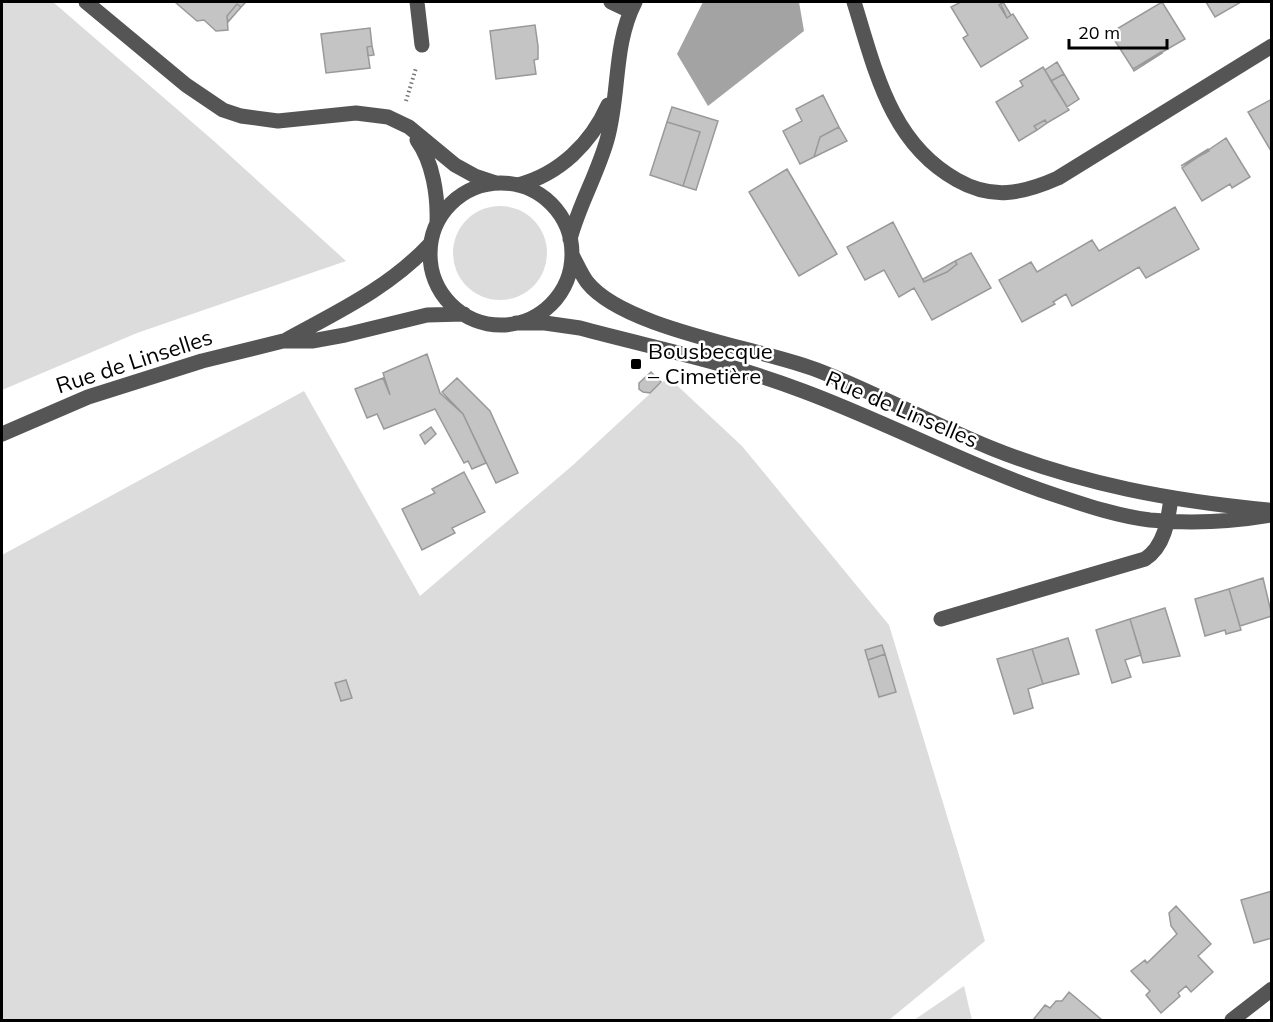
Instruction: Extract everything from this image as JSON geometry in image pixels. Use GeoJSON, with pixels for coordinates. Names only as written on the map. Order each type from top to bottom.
{"type":"FeatureCollection","features":[{"type":"Feature","properties":{"kind":"street"},"geometry":{"type":"LineString","coordinates":[[86,2],[186,85],[223,110],[241,116],[278,121],[356,113],[388,117],[404,125],[455,165],[475,176],[496,183],[518,185],[537,192],[552,204],[564,221],[571,247]]}},
{"type":"Feature","properties":{"kind":"street"},"geometry":{"type":"LineString","coordinates":[[421,2],[422,45]]}},
{"type":"Feature","properties":{"kind":"street"},"geometry":{"type":"LineString","coordinates":[[496,183],[465,192],[448,205],[437,223],[430,244],[431,265],[437,284],[448,301],[464,314],[494,325],[516,323],[536,316],[553,303],[564,286],[578,211],[608,138],[621,39],[633,6],[611,2]]}},
{"type":"Feature","properties":{"kind":"street"},"geometry":{"type":"LineString","coordinates":[[854,2],[881,90],[910,140],[937,169],[962,183],[998,194],[1022,192],[1058,178],[1272,46]]}},
{"type":"Feature","properties":{"kind":"street"},"geometry":{"type":"LineString","coordinates":[[518,185],[546,174],[579,150],[592,133],[614,91]]}},
{"type":"Feature","properties":{"kind":"street"},"geometry":{"type":"LineString","coordinates":[[404,125],[428,159],[436,199],[437,223]]}},
{"type":"Feature","properties":{"kind":"street","name":"Rue de Linselles"},"geometry":{"type":"LineString","coordinates":[[2,434],[79,400],[150,375],[283,341],[360,301],[403,270],[430,244]]}},
{"type":"Feature","properties":{"kind":"street","name":"Rue de Linselles"},"geometry":{"type":"LineString","coordinates":[[571,247],[587,283],[597,292],[617,306],[655,322],[814,369],[950,430],[1029,462],[1104,485],[1171,498],[1272,511]]}},
{"type":"Feature","properties":{"kind":"street","name":"Rue de Linselles"},"geometry":{"type":"LineString","coordinates":[[283,341],[312,341],[436,313],[464,314]]}},
{"type":"Feature","properties":{"kind":"street","name":"Rue de Linselles"},"geometry":{"type":"LineString","coordinates":[[516,323],[546,323],[580,328],[762,378],[874,418],[986,470],[1037,489],[1115,513],[1168,521],[1232,521],[1272,515]]}},
{"type":"Feature","properties":{"kind":"street"},"geometry":{"type":"LineString","coordinates":[[941,619],[1145,559],[1152,555],[1162,540],[1168,521],[1171,498]]}},
{"type":"Feature","properties":{"kind":"street"},"geometry":{"type":"LineString","coordinates":[[1232,1020],[1272,989]]}},
{"type":"Feature","properties":{"kind":"path"},"geometry":{"type":"LineString","coordinates":[[404,125],[422,45]]}},
{"type":"Feature","properties":{"kind":"shaded area"},"geometry":{"type":"Polygon","coordinates":[[[2,2],[53,2],[215,142],[346,261],[137,333],[2,390],[2,2]]]}},
{"type":"Feature","properties":{"kind":"shaded area"},"geometry":{"type":"Polygon","coordinates":[[[703,2],[799,2],[804,31],[708,106],[677,54],[703,2]]]}},
{"type":"Feature","properties":{"kind":"shaded area"},"geometry":{"type":"Polygon","coordinates":[[[500,206],[518,209],[533,220],[544,235],[547,253],[544,271],[533,286],[518,297],[500,300],[482,297],[467,286],[456,271],[453,253],[456,235],[467,220],[482,209],[500,206]]]}},
{"type":"Feature","properties":{"kind":"shaded area"},"geometry":{"type":"Polygon","coordinates":[[[668,377],[742,446],[889,625],[985,941],[889,1020],[2,1020],[2,555],[304,391],[420,596],[573,465],[668,377]]]}},
{"type":"Feature","properties":{"kind":"shaded area"},"geometry":{"type":"Polygon","coordinates":[[[964,986],[972,1020],[914,1020],[964,986]]]}},
{"type":"Feature","properties":{"kind":"building"},"geometry":{"type":"Polygon","coordinates":[[[175,2],[246,2],[241,7],[237,4],[227,16],[228,30],[216,31],[204,20],[197,21],[175,2]]]}},
{"type":"Feature","properties":{"kind":"building"},"geometry":{"type":"Polygon","coordinates":[[[961,2],[1000,2],[1007,18],[1013,14],[1028,38],[981,67],[963,38],[968,35],[951,7],[961,2]]]}},
{"type":"Feature","properties":{"kind":"building"},"geometry":{"type":"Polygon","coordinates":[[[1003,2],[1011,15],[1007,18],[999,5],[1003,2]]]}},
{"type":"Feature","properties":{"kind":"building"},"geometry":{"type":"Polygon","coordinates":[[[1162,2],[1185,39],[1133,69],[1110,33],[1162,2]]]}},
{"type":"Feature","properties":{"kind":"building"},"geometry":{"type":"Polygon","coordinates":[[[1206,2],[1241,2],[1215,17],[1206,2]]]}},
{"type":"Feature","properties":{"kind":"building"},"geometry":{"type":"Polygon","coordinates":[[[237,4],[241,7],[228,22],[227,16],[237,4]]]}},
{"type":"Feature","properties":{"kind":"building"},"geometry":{"type":"Polygon","coordinates":[[[535,25],[538,46],[538,59],[534,60],[536,74],[496,79],[490,31],[535,25]]]}},
{"type":"Feature","properties":{"kind":"building"},"geometry":{"type":"Polygon","coordinates":[[[370,28],[372,46],[367,47],[370,68],[326,73],[321,34],[370,28]]]}},
{"type":"Feature","properties":{"kind":"building"},"geometry":{"type":"Polygon","coordinates":[[[372,46],[374,55],[368,56],[367,47],[372,46]]]}},
{"type":"Feature","properties":{"kind":"building"},"geometry":{"type":"Polygon","coordinates":[[[1162,53],[1134,71],[1133,69],[1162,53]]]}},
{"type":"Feature","properties":{"kind":"building"},"geometry":{"type":"Polygon","coordinates":[[[1057,62],[1064,74],[1051,81],[1045,70],[1057,62]]]}},
{"type":"Feature","properties":{"kind":"building"},"geometry":{"type":"Polygon","coordinates":[[[1043,67],[1069,110],[1047,123],[1045,120],[1034,126],[1037,130],[1019,141],[996,102],[1023,86],[1020,81],[1043,67]]]}},
{"type":"Feature","properties":{"kind":"building"},"geometry":{"type":"Polygon","coordinates":[[[1064,74],[1079,99],[1067,107],[1051,81],[1064,74]]]}},
{"type":"Feature","properties":{"kind":"building"},"geometry":{"type":"Polygon","coordinates":[[[823,95],[839,127],[820,137],[814,157],[800,164],[783,131],[802,121],[796,109],[823,95]]]}},
{"type":"Feature","properties":{"kind":"building"},"geometry":{"type":"Polygon","coordinates":[[[1272,99],[1272,151],[1271,151],[1248,112],[1272,99]]]}},
{"type":"Feature","properties":{"kind":"building"},"geometry":{"type":"Polygon","coordinates":[[[672,107],[718,121],[696,190],[683,186],[700,132],[667,122],[672,107]]]}},
{"type":"Feature","properties":{"kind":"building"},"geometry":{"type":"Polygon","coordinates":[[[1045,120],[1047,123],[1037,130],[1034,126],[1045,120]]]}},
{"type":"Feature","properties":{"kind":"building"},"geometry":{"type":"Polygon","coordinates":[[[667,122],[700,132],[683,186],[650,175],[667,122]]]}},
{"type":"Feature","properties":{"kind":"building"},"geometry":{"type":"Polygon","coordinates":[[[839,127],[847,141],[814,157],[820,137],[839,127]]]}},
{"type":"Feature","properties":{"kind":"building"},"geometry":{"type":"Polygon","coordinates":[[[1226,138],[1250,177],[1232,188],[1230,184],[1202,201],[1182,168],[1226,138]]]}},
{"type":"Feature","properties":{"kind":"building"},"geometry":{"type":"Polygon","coordinates":[[[1208,149],[1209,151],[1181,166],[1208,149]]]}},
{"type":"Feature","properties":{"kind":"building"},"geometry":{"type":"Polygon","coordinates":[[[787,169],[837,254],[799,276],[749,192],[787,169]]]}},
{"type":"Feature","properties":{"kind":"building"},"geometry":{"type":"Polygon","coordinates":[[[1175,207],[1199,249],[1146,278],[1139,267],[1072,306],[1066,294],[1053,302],[1055,304],[1022,322],[999,280],[1031,262],[1037,272],[1092,240],[1099,251],[1175,207]]]}},
{"type":"Feature","properties":{"kind":"building"},"geometry":{"type":"Polygon","coordinates":[[[893,222],[924,282],[947,272],[957,264],[955,261],[971,253],[991,288],[932,320],[914,288],[899,297],[884,270],[865,280],[847,247],[893,222]]]}},
{"type":"Feature","properties":{"kind":"building"},"geometry":{"type":"Polygon","coordinates":[[[955,261],[957,264],[947,272],[924,282],[923,279],[955,261]]]}},
{"type":"Feature","properties":{"kind":"building"},"geometry":{"type":"Polygon","coordinates":[[[427,354],[440,393],[463,414],[486,463],[472,469],[468,461],[464,463],[435,409],[384,429],[377,414],[367,418],[355,389],[383,378],[390,395],[383,373],[427,354]]]}},
{"type":"Feature","properties":{"kind":"building"},"geometry":{"type":"Polygon","coordinates":[[[651,372],[661,382],[650,393],[643,392],[639,389],[639,383],[651,372]]]}},
{"type":"Feature","properties":{"kind":"building"},"geometry":{"type":"Polygon","coordinates":[[[457,378],[490,411],[518,473],[496,483],[463,414],[442,392],[457,378]]]}},
{"type":"Feature","properties":{"kind":"building"},"geometry":{"type":"Polygon","coordinates":[[[431,427],[436,434],[425,444],[420,435],[431,427]]]}},
{"type":"Feature","properties":{"kind":"building"},"geometry":{"type":"Polygon","coordinates":[[[464,472],[485,512],[452,528],[455,533],[422,550],[402,509],[435,493],[432,489],[464,472]]]}},
{"type":"Feature","properties":{"kind":"building"},"geometry":{"type":"Polygon","coordinates":[[[1263,578],[1272,616],[1240,626],[1229,589],[1263,578]]]}},
{"type":"Feature","properties":{"kind":"building"},"geometry":{"type":"Polygon","coordinates":[[[1229,589],[1241,630],[1226,634],[1225,630],[1205,636],[1195,599],[1229,589]]]}},
{"type":"Feature","properties":{"kind":"building"},"geometry":{"type":"Polygon","coordinates":[[[1165,608],[1180,656],[1143,663],[1130,619],[1165,608]]]}},
{"type":"Feature","properties":{"kind":"building"},"geometry":{"type":"Polygon","coordinates":[[[1130,619],[1141,655],[1125,660],[1131,677],[1112,683],[1096,630],[1130,619]]]}},
{"type":"Feature","properties":{"kind":"building"},"geometry":{"type":"Polygon","coordinates":[[[1068,638],[1079,674],[1043,684],[1032,649],[1068,638]]]}},
{"type":"Feature","properties":{"kind":"building"},"geometry":{"type":"Polygon","coordinates":[[[882,645],[885,654],[868,660],[865,650],[882,645]]]}},
{"type":"Feature","properties":{"kind":"building"},"geometry":{"type":"Polygon","coordinates":[[[1032,649],[1043,684],[1028,689],[1033,708],[1014,714],[997,659],[1032,649]]]}},
{"type":"Feature","properties":{"kind":"building"},"geometry":{"type":"Polygon","coordinates":[[[885,654],[896,692],[879,697],[868,660],[885,654]]]}},
{"type":"Feature","properties":{"kind":"building"},"geometry":{"type":"Polygon","coordinates":[[[346,680],[352,698],[341,701],[335,683],[346,680]]]}},
{"type":"Feature","properties":{"kind":"building"},"geometry":{"type":"Polygon","coordinates":[[[1272,891],[1272,938],[1254,943],[1241,900],[1272,891]]]}},
{"type":"Feature","properties":{"kind":"building"},"geometry":{"type":"Polygon","coordinates":[[[1176,906],[1211,944],[1198,956],[1213,972],[1191,992],[1186,986],[1178,993],[1180,996],[1161,1013],[1146,995],[1150,991],[1131,971],[1145,960],[1147,963],[1177,934],[1171,926],[1169,913],[1176,906]]]}},
{"type":"Feature","properties":{"kind":"building"},"geometry":{"type":"Polygon","coordinates":[[[1069,992],[1102,1020],[1033,1020],[1045,1005],[1050,1008],[1056,1001],[1062,1001],[1069,992]]]}},
{"type":"Feature","properties":{"kind":"place","name":"Bousbecque – Cimetière"},"geometry":{"type":"Point","coordinates":[636,364]}}]}
